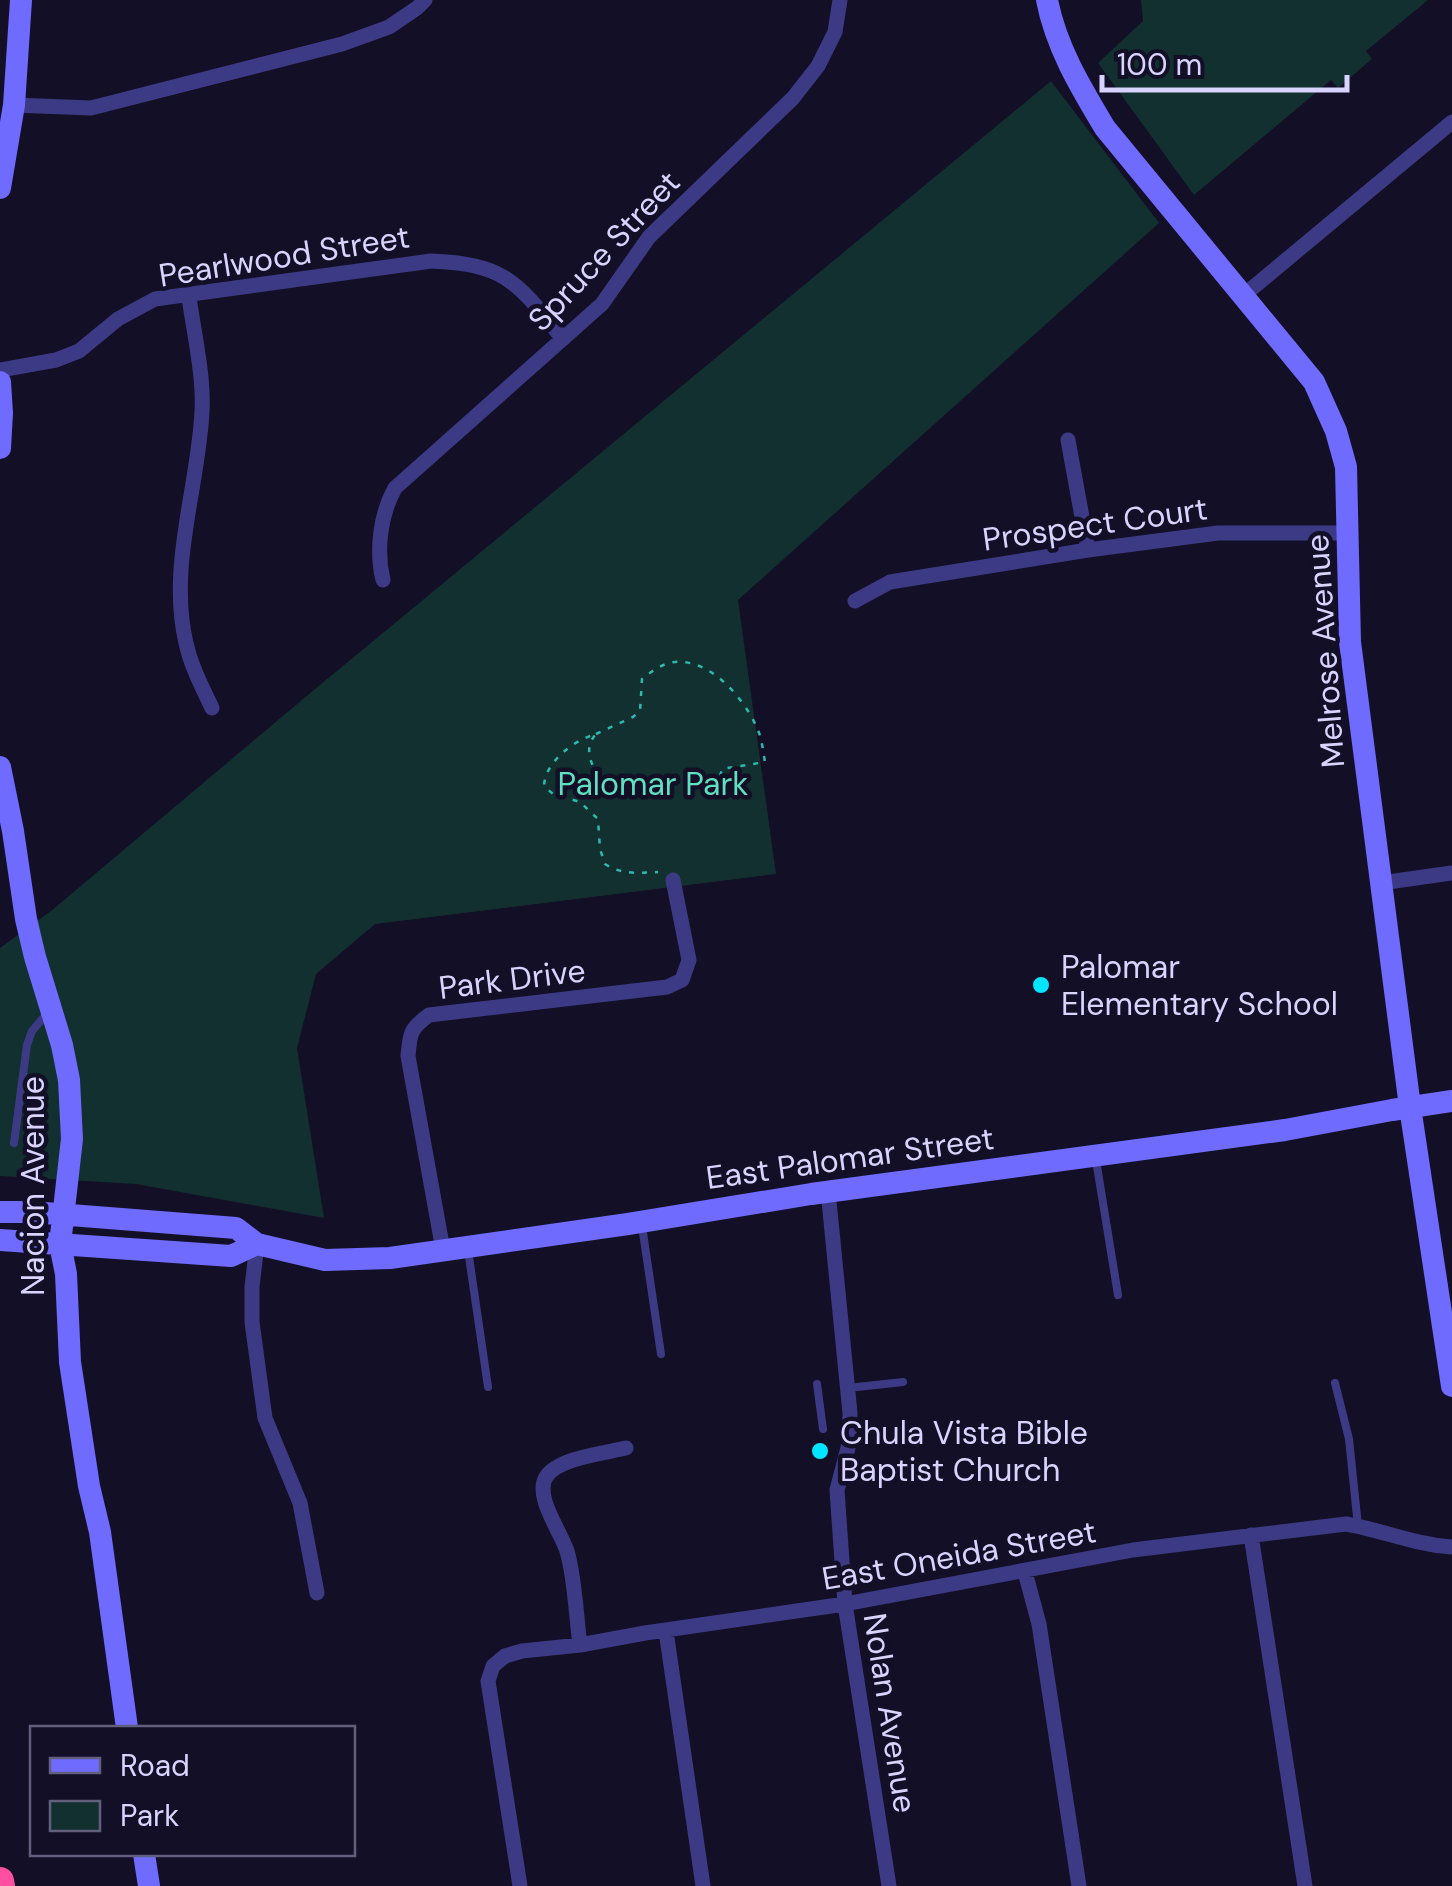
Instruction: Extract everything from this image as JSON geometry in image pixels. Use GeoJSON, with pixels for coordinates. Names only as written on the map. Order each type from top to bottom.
{"type":"FeatureCollection","features":[{"type":"Feature","properties":{"kind":"street"},"geometry":{"type":"LineString","coordinates":[[0,188],[14,105],[21,0]]}},
{"type":"Feature","properties":{"kind":"street","name":"Spruce Street"},"geometry":{"type":"LineString","coordinates":[[383,580],[378,560],[386,504],[395,488],[602,304],[650,237],[793,98],[818,66],[835,32],[840,0]]}},
{"type":"Feature","properties":{"kind":"street","name":"Melrose Avenue"},"geometry":{"type":"LineString","coordinates":[[1046,0],[1078,84],[1105,128],[1314,382],[1336,431],[1346,467],[1350,642],[1410,1107],[1448,1333],[1452,1386]]}},
{"type":"Feature","properties":{"kind":"street"},"geometry":{"type":"LineString","coordinates":[[14,105],[91,108],[342,44],[389,27],[421,4]]}},
{"type":"Feature","properties":{"kind":"street"},"geometry":{"type":"LineString","coordinates":[[1244,295],[1452,122]]}},
{"type":"Feature","properties":{"kind":"street","name":"Pearlwood Street"},"geometry":{"type":"LineString","coordinates":[[0,370],[56,360],[79,351],[118,319],[156,300],[432,261],[466,262],[504,276],[522,288],[564,339]]}},
{"type":"Feature","properties":{"kind":"street"},"geometry":{"type":"LineString","coordinates":[[189,296],[202,409],[182,562],[182,601],[185,642],[212,708]]}},
{"type":"Feature","properties":{"kind":"street"},"geometry":{"type":"LineString","coordinates":[[0,382],[0,448]]}},
{"type":"Feature","properties":{"kind":"street"},"geometry":{"type":"LineString","coordinates":[[1068,440],[1088,550]]}},
{"type":"Feature","properties":{"kind":"street","name":"Prospect Court"},"geometry":{"type":"LineString","coordinates":[[854,601],[890,582],[1088,550],[1218,533],[1348,532]]}},
{"type":"Feature","properties":{"kind":"street","name":"Nacion Avenue"},"geometry":{"type":"LineString","coordinates":[[0,767],[26,919],[69,1080],[70,1159],[60,1244],[66,1274],[70,1362],[100,1532],[127,1726]]}},
{"type":"Feature","properties":{"kind":"street"},"geometry":{"type":"LineString","coordinates":[[1381,882],[1452,873]]}},
{"type":"Feature","properties":{"kind":"street","name":"Park Drive"},"geometry":{"type":"LineString","coordinates":[[443,1250],[408,1056],[414,1026],[430,1015],[667,988],[682,980],[689,960],[669,876]]}},
{"type":"Feature","properties":{"kind":"street","name":"East Palomar Street"},"geometry":{"type":"LineString","coordinates":[[0,1212],[236,1228],[257,1244],[325,1260],[390,1258],[828,1191],[1285,1130],[1452,1101]]}},
{"type":"Feature","properties":{"kind":"street","name":"Nolan Avenue"},"geometry":{"type":"LineString","coordinates":[[828,1191],[850,1413],[848,1444],[837,1490],[845,1604],[888,1886]]}},
{"type":"Feature","properties":{"kind":"street","name":"East Palomar Street"},"geometry":{"type":"LineString","coordinates":[[0,1240],[231,1256],[257,1244]]}},
{"type":"Feature","properties":{"kind":"street"},"geometry":{"type":"LineString","coordinates":[[257,1244],[252,1322],[265,1418],[300,1503],[317,1593]]}},
{"type":"Feature","properties":{"kind":"street"},"geometry":{"type":"LineString","coordinates":[[580,1645],[567,1551],[542,1487],[546,1476],[561,1464],[626,1448]]}},
{"type":"Feature","properties":{"kind":"street","name":"East Oneida Street"},"geometry":{"type":"LineString","coordinates":[[520,1886],[488,1681],[493,1666],[505,1656],[522,1650],[580,1645],[845,1604],[1133,1550],[1346,1524],[1429,1546],[1452,1547]]}},
{"type":"Feature","properties":{"kind":"street"},"geometry":{"type":"LineString","coordinates":[[1251,1536],[1305,1886]]}},
{"type":"Feature","properties":{"kind":"street"},"geometry":{"type":"LineString","coordinates":[[1025,1572],[1039,1624],[1079,1886]]}},
{"type":"Feature","properties":{"kind":"street"},"geometry":{"type":"LineString","coordinates":[[666,1630],[704,1886]]}},
{"type":"Feature","properties":{"kind":"street"},"geometry":{"type":"LineString","coordinates":[[144,1856],[149,1886]]}},
{"type":"Feature","properties":{"kind":"lane"},"geometry":{"type":"LineString","coordinates":[[14,1143],[27,1044],[51,1007]]}},
{"type":"Feature","properties":{"kind":"lane"},"geometry":{"type":"LineString","coordinates":[[1096,1156],[1118,1296]]}},
{"type":"Feature","properties":{"kind":"lane"},"geometry":{"type":"LineString","coordinates":[[641,1221],[662,1354]]}},
{"type":"Feature","properties":{"kind":"lane"},"geometry":{"type":"LineString","coordinates":[[467,1246],[488,1387]]}},
{"type":"Feature","properties":{"kind":"lane"},"geometry":{"type":"LineString","coordinates":[[848,1388],[904,1382]]}},
{"type":"Feature","properties":{"kind":"lane"},"geometry":{"type":"LineString","coordinates":[[1335,1383],[1349,1438],[1358,1526]]}},
{"type":"Feature","properties":{"kind":"lane"},"geometry":{"type":"LineString","coordinates":[[817,1384],[823,1429]]}},
{"type":"Feature","properties":{"kind":"path"},"geometry":{"type":"LineString","coordinates":[[669,876],[635,874],[605,864],[598,819],[580,802],[553,794],[544,786],[550,764],[579,742],[633,717],[640,711],[642,680],[656,668],[684,662],[708,669],[746,706],[760,734],[764,762],[722,769],[717,786]]}},
{"type":"Feature","properties":{"kind":"path"},"geometry":{"type":"LineString","coordinates":[[596,734],[588,750],[604,788]]}},
{"type":"Feature","properties":{"kind":"green space"},"geometry":{"type":"Polygon","coordinates":[[[1141,0],[1428,0],[1366,51],[1372,59],[1338,88],[1331,80],[1194,195],[1098,63],[1143,21],[1141,0]]]}},
{"type":"Feature","properties":{"kind":"green space","name":"Palomar Park"},"geometry":{"type":"Polygon","coordinates":[[[1051,81],[1159,223],[738,600],[776,874],[375,924],[316,974],[297,1048],[324,1218],[136,1184],[0,1176],[0,948],[51,911],[1051,81]]]}},
{"type":"Feature","properties":{"kind":"place","name":"Palomar Elementary School"},"geometry":{"type":"Point","coordinates":[1041,985]}},
{"type":"Feature","properties":{"kind":"place","name":"Chula Vista Bible Baptist Church"},"geometry":{"type":"Point","coordinates":[820,1451]}}]}
